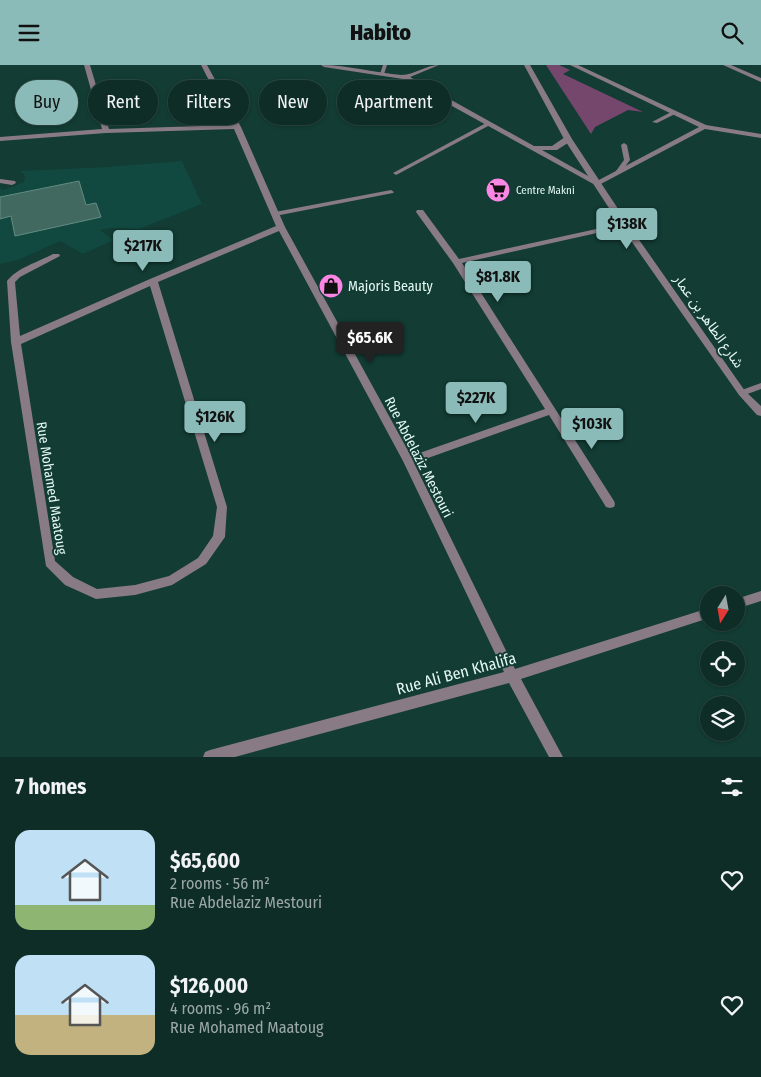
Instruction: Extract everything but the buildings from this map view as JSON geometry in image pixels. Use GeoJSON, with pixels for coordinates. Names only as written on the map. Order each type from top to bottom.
{"type":"FeatureCollection","features":[{"type":"Feature","properties":{"kind":"street"},"geometry":{"type":"LineString","coordinates":[[87,65],[106,131]]}},
{"type":"Feature","properties":{"kind":"street","name":"Rue Abdelaziz Mestouri"},"geometry":{"type":"LineString","coordinates":[[204,65],[237,127],[281,227],[408,461],[512,675],[556,757]]}},
{"type":"Feature","properties":{"kind":"street"},"geometry":{"type":"LineString","coordinates":[[324,65],[405,77],[596,184],[704,127]]}},
{"type":"Feature","properties":{"kind":"street"},"geometry":{"type":"LineString","coordinates":[[405,77],[436,65]]}},
{"type":"Feature","properties":{"kind":"street","name":"شارع الطاهر بن عمار"},"geometry":{"type":"LineString","coordinates":[[527,65],[568,139],[596,184],[742,393],[761,412]]}},
{"type":"Feature","properties":{"kind":"street"},"geometry":{"type":"LineString","coordinates":[[573,65],[704,127],[761,136]]}},
{"type":"Feature","properties":{"kind":"street"},"geometry":{"type":"LineString","coordinates":[[726,65],[761,80]]}},
{"type":"Feature","properties":{"kind":"street"},"geometry":{"type":"LineString","coordinates":[[0,139],[106,131],[237,127]]}},
{"type":"Feature","properties":{"kind":"street"},"geometry":{"type":"LineString","coordinates":[[530,148],[554,148],[568,139]]}},
{"type":"Feature","properties":{"kind":"street"},"geometry":{"type":"LineString","coordinates":[[0,181],[12,183]]}},
{"type":"Feature","properties":{"kind":"street"},"geometry":{"type":"LineString","coordinates":[[420,212],[457,262],[552,409],[610,504]]}},
{"type":"Feature","properties":{"kind":"street"},"geometry":{"type":"LineString","coordinates":[[457,262],[624,225]]}},
{"type":"Feature","properties":{"kind":"street"},"geometry":{"type":"LineString","coordinates":[[16,342],[281,227]]}},
{"type":"Feature","properties":{"kind":"street","name":"Rue Mohamed Maatoug"},"geometry":{"type":"LineString","coordinates":[[56,256],[17,275],[11,281],[16,342],[50,563],[69,581],[96,594],[135,590],[172,580],[202,561],[219,537],[222,507],[153,281]]}},
{"type":"Feature","properties":{"kind":"street"},"geometry":{"type":"LineString","coordinates":[[408,461],[552,409]]}},
{"type":"Feature","properties":{"kind":"street"},"geometry":{"type":"LineString","coordinates":[[745,601],[761,596]]}},
{"type":"Feature","properties":{"kind":"street","name":"Rue Ali Ben Khalifa"},"geometry":{"type":"LineString","coordinates":[[210,757],[512,675],[700,616]]}},
{"type":"Feature","properties":{"kind":"lane"},"geometry":{"type":"LineString","coordinates":[[382,74],[385,65]]}},
{"type":"Feature","properties":{"kind":"lane"},"geometry":{"type":"LineString","coordinates":[[655,122],[673,113]]}},
{"type":"Feature","properties":{"kind":"lane"},"geometry":{"type":"LineString","coordinates":[[396,173],[488,124]]}},
{"type":"Feature","properties":{"kind":"lane"},"geometry":{"type":"LineString","coordinates":[[619,171],[627,160],[624,145]]}},
{"type":"Feature","properties":{"kind":"lane"},"geometry":{"type":"LineString","coordinates":[[275,214],[391,192]]}},
{"type":"Feature","properties":{"kind":"lane"},"geometry":{"type":"LineString","coordinates":[[742,393],[761,386]]}},
{"type":"Feature","properties":{"kind":"shaded area"},"geometry":{"type":"Polygon","coordinates":[[[546,65],[559,65],[570,70],[563,74],[643,112],[628,110],[595,127],[591,134],[546,65]]]}},
{"type":"Feature","properties":{"kind":"shaded area"},"geometry":{"type":"Polygon","coordinates":[[[182,161],[202,204],[139,229],[111,228],[100,230],[114,240],[83,254],[60,241],[18,260],[0,264],[0,188],[3,190],[24,182],[25,176],[20,171],[182,161]]]}},
{"type":"Feature","properties":{"kind":"place","name":"Centre Makni"},"geometry":{"type":"Point","coordinates":[498,190]}},
{"type":"Feature","properties":{"kind":"place","name":"Majoris Beauty"},"geometry":{"type":"Point","coordinates":[331,286]}}]}
